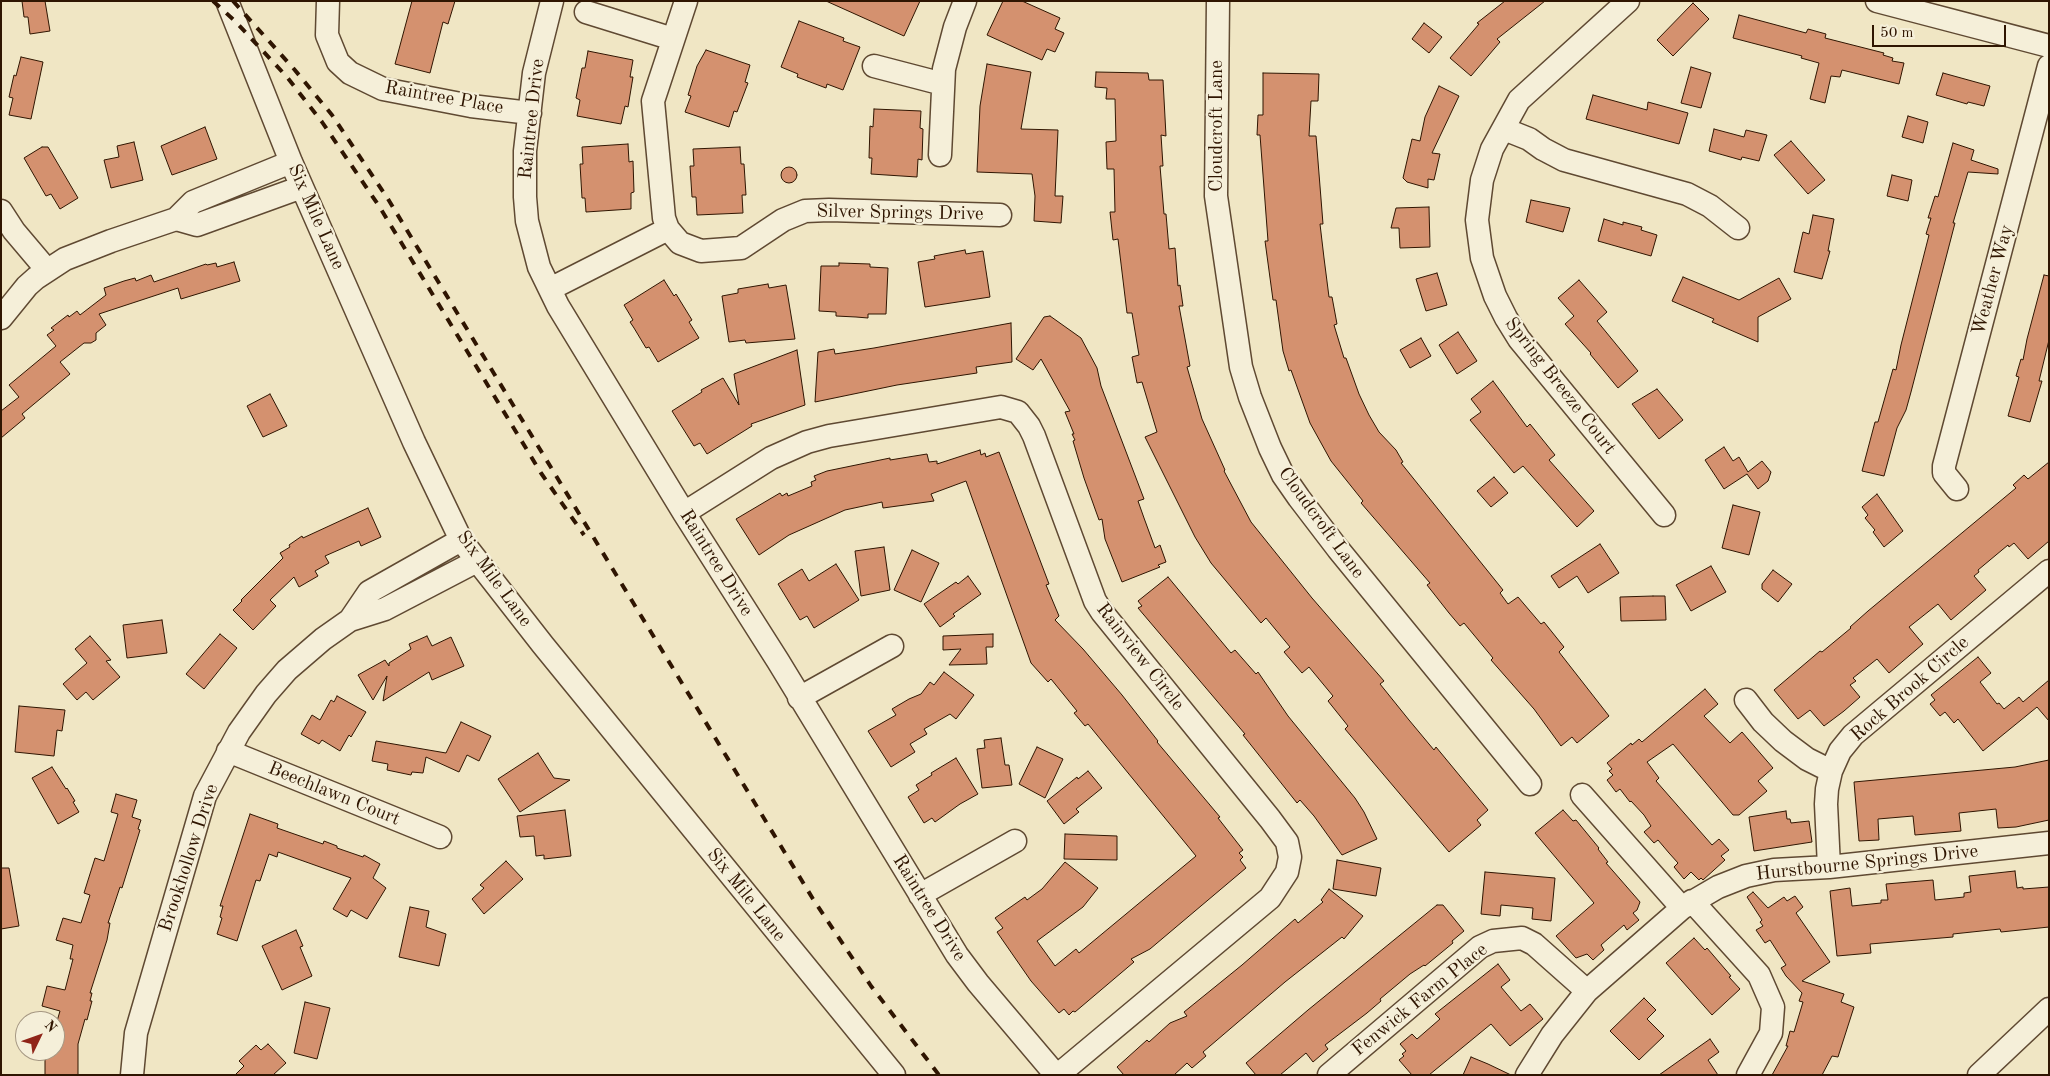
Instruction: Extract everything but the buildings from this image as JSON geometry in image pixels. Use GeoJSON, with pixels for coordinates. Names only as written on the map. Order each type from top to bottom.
{"type":"FeatureCollection","features":[{"type":"Feature","properties":{"kind":"street","name":"Six Mile Lane"},"geometry":{"type":"LineString","coordinates":[[227,1],[291,162],[414,442],[462,540],[543,645],[894,1075]]}},
{"type":"Feature","properties":{"kind":"street","name":"Raintree Place"},"geometry":{"type":"LineString","coordinates":[[328,1],[327,35],[338,62],[350,73],[384,89],[470,106],[530,113]]}},
{"type":"Feature","properties":{"kind":"street","name":"Raintree Drive"},"geometry":{"type":"LineString","coordinates":[[552,1],[534,73],[525,151],[527,221],[540,267],[550,289],[558,306],[684,513],[957,955],[978,983],[1057,1075]]}},
{"type":"Feature","properties":{"kind":"street"},"geometry":{"type":"LineString","coordinates":[[550,289],[668,229],[664,218],[652,101],[686,1]]}},
{"type":"Feature","properties":{"kind":"street"},"geometry":{"type":"LineString","coordinates":[[940,155],[943,84],[946,61],[955,27],[965,1]]}},
{"type":"Feature","properties":{"kind":"street","name":"Cloudcroft Lane"},"geometry":{"type":"LineString","coordinates":[[1218,1],[1216,196],[1242,368],[1250,397],[1280,468],[1299,498],[1338,549],[1530,784]]}},
{"type":"Feature","properties":{"kind":"street","name":"Spring Breeze Court"},"geometry":{"type":"LineString","coordinates":[[1628,1],[1519,100],[1492,149],[1482,180],[1478,207],[1478,228],[1482,258],[1495,296],[1520,339],[1664,515]]}},
{"type":"Feature","properties":{"kind":"street"},"geometry":{"type":"LineString","coordinates":[[1877,1],[2049,46]]}},
{"type":"Feature","properties":{"kind":"street"},"geometry":{"type":"LineString","coordinates":[[586,12],[673,39]]}},
{"type":"Feature","properties":{"kind":"street"},"geometry":{"type":"LineString","coordinates":[[874,66],[943,84]]}},
{"type":"Feature","properties":{"kind":"street","name":"Weather Way"},"geometry":{"type":"LineString","coordinates":[[1957,489],[1944,473],[1944,466],[2049,66]]}},
{"type":"Feature","properties":{"kind":"street"},"geometry":{"type":"LineString","coordinates":[[1504,129],[1529,139],[1564,160],[1688,194],[1710,206],[1738,228]]}},
{"type":"Feature","properties":{"kind":"street"},"geometry":{"type":"LineString","coordinates":[[1,318],[26,286],[65,259],[102,244],[176,219],[193,202],[291,162]]}},
{"type":"Feature","properties":{"kind":"street"},"geometry":{"type":"LineString","coordinates":[[176,219],[196,225],[302,187]]}},
{"type":"Feature","properties":{"kind":"street"},"geometry":{"type":"LineString","coordinates":[[1,211],[14,231],[47,270]]}},
{"type":"Feature","properties":{"kind":"street","name":"Silver Springs Drive"},"geometry":{"type":"LineString","coordinates":[[668,229],[680,243],[701,251],[741,248],[783,220],[805,211],[1000,215]]}},
{"type":"Feature","properties":{"kind":"street","name":"Rainview Circle"},"geometry":{"type":"LineString","coordinates":[[684,513],[771,458],[808,442],[829,436],[1001,406],[1018,412],[1029,426],[1095,601],[1270,819],[1286,842],[1290,857],[1287,872],[1270,898],[1057,1075]]}},
{"type":"Feature","properties":{"kind":"street","name":"Brookhollow Drive"},"geometry":{"type":"LineString","coordinates":[[132,1075],[136,1033],[205,796],[238,732],[287,670],[323,639],[350,620],[370,592],[462,540]]}},
{"type":"Feature","properties":{"kind":"street"},"geometry":{"type":"LineString","coordinates":[[350,620],[385,609],[477,561]]}},
{"type":"Feature","properties":{"kind":"street","name":"Rock Brook Circle"},"geometry":{"type":"LineString","coordinates":[[1829,867],[1826,804],[1831,771],[1840,751],[1854,735],[2049,570]]}},
{"type":"Feature","properties":{"kind":"street"},"geometry":{"type":"LineString","coordinates":[[800,698],[892,646]]}},
{"type":"Feature","properties":{"kind":"street"},"geometry":{"type":"LineString","coordinates":[[1746,700],[1763,722],[1783,741],[1807,759],[1831,771]]}},
{"type":"Feature","properties":{"kind":"street","name":"Beechlawn Court"},"geometry":{"type":"LineString","coordinates":[[228,751],[440,837]]}},
{"type":"Feature","properties":{"kind":"street"},"geometry":{"type":"LineString","coordinates":[[1582,795],[1687,904],[1759,975],[1773,1007],[1771,1033],[1748,1075]]}},
{"type":"Feature","properties":{"kind":"street"},"geometry":{"type":"LineString","coordinates":[[920,895],[1015,841]]}},
{"type":"Feature","properties":{"kind":"street","name":"Hurstbourne Springs Drive"},"geometry":{"type":"LineString","coordinates":[[1528,1075],[1552,1034],[1587,991],[1687,904],[1718,886],[1746,876],[1774,870],[1829,867],[2049,843]]}},
{"type":"Feature","properties":{"kind":"street","name":"Fenwick Farm Place"},"geometry":{"type":"LineString","coordinates":[[1329,1075],[1480,947],[1493,941],[1522,938],[1534,944],[1587,991]]}},
{"type":"Feature","properties":{"kind":"street"},"geometry":{"type":"LineString","coordinates":[[1979,1075],[2049,1009]]}},
{"type":"Feature","properties":{"kind":"railway"},"geometry":{"type":"LineString","coordinates":[[213,1],[235,21],[287,77],[322,122],[379,206],[541,473],[584,535]]}},
{"type":"Feature","properties":{"kind":"railway"},"geometry":{"type":"LineString","coordinates":[[233,1],[332,115],[388,199],[813,899],[871,986],[939,1075]]}}]}
